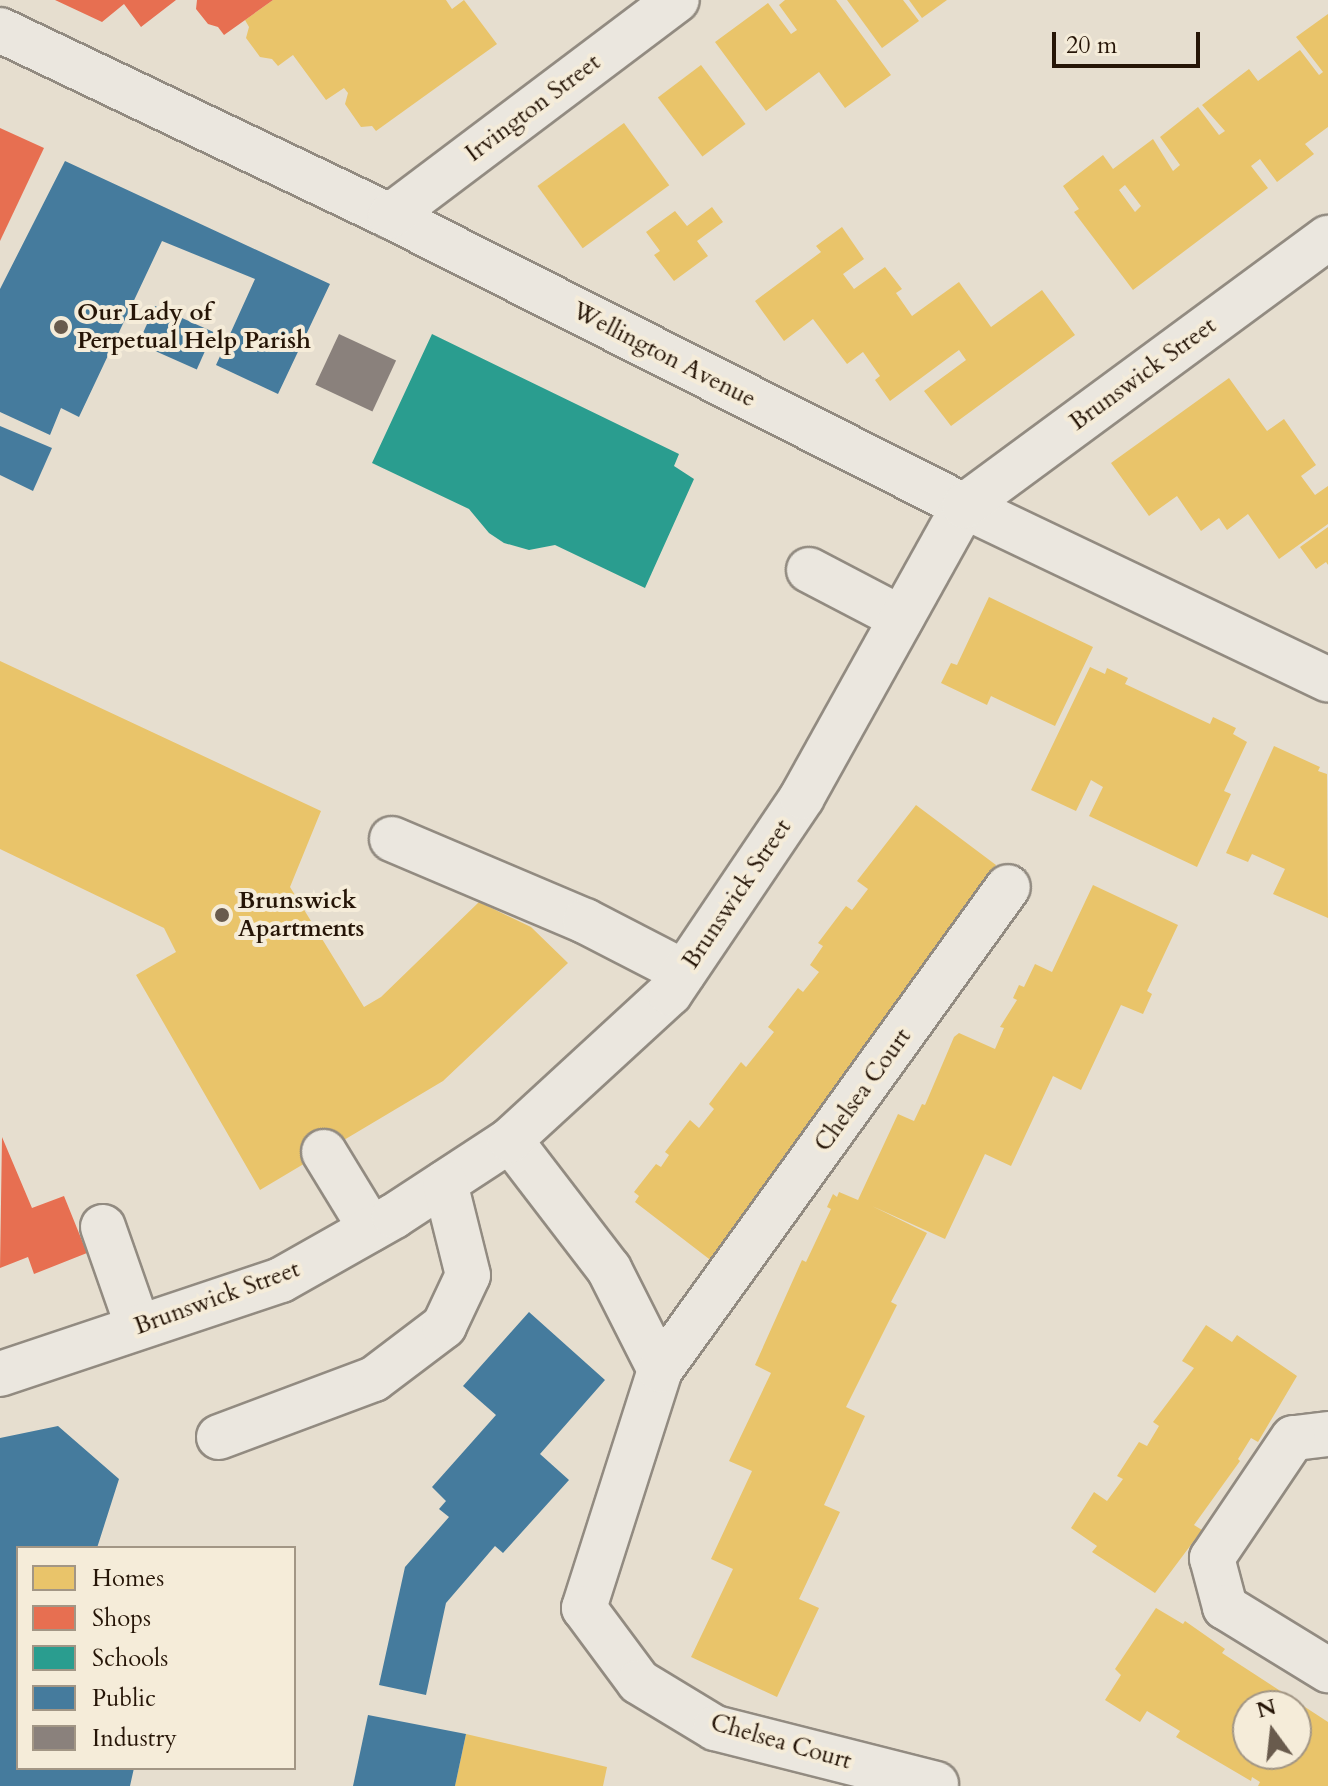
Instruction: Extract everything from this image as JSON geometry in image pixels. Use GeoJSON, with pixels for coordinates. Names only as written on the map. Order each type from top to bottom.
{"type":"FeatureCollection","features":[{"type":"Feature","properties":{"kind":"street","name":"Irvington Street"},"geometry":{"type":"LineString","coordinates":[[390,216],[677,0]]}},
{"type":"Feature","properties":{"kind":"street","name":"Wellington Avenue"},"geometry":{"type":"LineString","coordinates":[[0,30],[390,216],[964,506],[1328,680]]}},
{"type":"Feature","properties":{"kind":"street","name":"Brunswick Street"},"geometry":{"type":"LineString","coordinates":[[0,1374],[281,1280],[371,1229],[510,1140],[670,993],[802,797],[964,506],[1328,238]]}},
{"type":"Feature","properties":{"kind":"street"},"geometry":{"type":"LineString","coordinates":[[809,570],[901,618]]}},
{"type":"Feature","properties":{"kind":"street"},"geometry":{"type":"LineString","coordinates":[[392,839],[585,921],[684,972]]}},
{"type":"Feature","properties":{"kind":"street","name":"Chelsea Court"},"geometry":{"type":"LineString","coordinates":[[936,1784],[715,1728],[639,1682],[584,1608],[660,1370],[1008,887]]}},
{"type":"Feature","properties":{"kind":"street"},"geometry":{"type":"LineString","coordinates":[[510,1140],[609,1269],[660,1370]]}},
{"type":"Feature","properties":{"kind":"street"},"geometry":{"type":"LineString","coordinates":[[324,1152],[371,1229]]}},
{"type":"Feature","properties":{"kind":"street"},"geometry":{"type":"LineString","coordinates":[[219,1437],[374,1379],[444,1326],[468,1275],[445,1183]]}},
{"type":"Feature","properties":{"kind":"street"},"geometry":{"type":"LineString","coordinates":[[103,1227],[138,1327]]}},
{"type":"Feature","properties":{"kind":"street"},"geometry":{"type":"LineString","coordinates":[[1328,1434],[1293,1438],[1212,1558],[1225,1607],[1328,1670]]}},
{"type":"Feature","properties":{"kind":"building: Homes"},"geometry":{"type":"Polygon","coordinates":[[[273,0],[446,0],[452,9],[464,0],[497,44],[376,131],[372,126],[361,127],[345,104],[348,93],[344,88],[326,100],[293,55],[278,66],[272,59],[260,57],[246,38],[249,27],[245,20],[273,0]]]}},
{"type":"Feature","properties":{"kind":"building: Homes"},"geometry":{"type":"Polygon","coordinates":[[[785,0],[836,0],[891,75],[845,108],[819,72],[766,111],[715,42],[768,3],[791,34],[797,30],[779,5],[785,0]]]}},
{"type":"Feature","properties":{"kind":"building: Homes"},"geometry":{"type":"Polygon","coordinates":[[[847,0],[903,0],[919,21],[882,48],[847,0]]]}},
{"type":"Feature","properties":{"kind":"building: Homes"},"geometry":{"type":"Polygon","coordinates":[[[909,0],[947,0],[922,18],[909,0]]]}},
{"type":"Feature","properties":{"kind":"building: Homes"},"geometry":{"type":"Polygon","coordinates":[[[1328,14],[1328,127],[1305,144],[1314,154],[1277,182],[1260,159],[1251,166],[1268,188],[1133,290],[1074,212],[1079,209],[1063,186],[1103,155],[1113,169],[1153,139],[1173,171],[1180,165],[1160,137],[1198,107],[1219,135],[1225,131],[1202,105],[1249,69],[1258,81],[1300,50],[1319,75],[1323,72],[1296,37],[1328,14]],[[1125,185],[1119,190],[1135,212],[1141,206],[1125,185]]]}},
{"type":"Feature","properties":{"kind":"building: Homes"},"geometry":{"type":"Polygon","coordinates":[[[701,65],[746,124],[702,157],[658,97],[701,65]]]}},
{"type":"Feature","properties":{"kind":"building: Homes"},"geometry":{"type":"Polygon","coordinates":[[[624,123],[669,185],[583,248],[537,186],[624,123]]]}},
{"type":"Feature","properties":{"kind":"building: Homes"},"geometry":{"type":"Polygon","coordinates":[[[712,207],[723,222],[697,241],[708,256],[674,281],[654,255],[660,251],[646,232],[675,211],[687,226],[712,207]]]}},
{"type":"Feature","properties":{"kind":"building: Homes"},"geometry":{"type":"Polygon","coordinates":[[[842,227],[864,259],[843,274],[854,289],[885,267],[902,289],[896,293],[912,316],[959,282],[991,327],[1042,290],[1075,335],[951,426],[924,391],[966,360],[959,350],[890,401],[875,380],[880,376],[863,352],[847,364],[813,319],[784,341],[755,301],[821,252],[816,246],[842,227]]]}},
{"type":"Feature","properties":{"kind":"building: Homes"},"geometry":{"type":"Polygon","coordinates":[[[1229,378],[1267,431],[1284,419],[1316,465],[1301,476],[1315,495],[1328,486],[1328,524],[1279,559],[1248,514],[1227,530],[1219,518],[1201,531],[1177,496],[1149,516],[1111,463],[1229,378]]]}},
{"type":"Feature","properties":{"kind":"building: Homes"},"geometry":{"type":"Polygon","coordinates":[[[1328,527],[1328,565],[1326,562],[1316,569],[1300,547],[1328,527]]]}},
{"type":"Feature","properties":{"kind":"building: Homes"},"geometry":{"type":"Polygon","coordinates":[[[989,597],[1093,647],[1055,726],[991,696],[987,705],[941,683],[951,663],[957,665],[989,597]]]}},
{"type":"Feature","properties":{"kind":"building: Homes","name":"Brunswick Apartments"},"geometry":{"type":"Polygon","coordinates":[[[0,661],[321,811],[290,887],[364,1007],[381,997],[479,902],[531,927],[568,963],[443,1081],[260,1190],[136,975],[176,952],[164,928],[0,849],[0,661]]]}},
{"type":"Feature","properties":{"kind":"building: Homes"},"geometry":{"type":"Polygon","coordinates":[[[1090,667],[1105,674],[1107,668],[1128,678],[1125,684],[1210,724],[1213,717],[1236,728],[1233,734],[1247,742],[1224,791],[1231,794],[1197,867],[1089,816],[1103,787],[1091,780],[1076,811],[1031,790],[1090,667]]]}},
{"type":"Feature","properties":{"kind":"building: Homes"},"geometry":{"type":"Polygon","coordinates":[[[1274,746],[1320,767],[1318,771],[1327,774],[1328,918],[1273,894],[1285,869],[1252,854],[1248,862],[1226,853],[1274,746]]]}},
{"type":"Feature","properties":{"kind":"building: Homes"},"geometry":{"type":"Polygon","coordinates":[[[916,805],[996,865],[884,1022],[894,1030],[764,1200],[758,1196],[728,1234],[732,1237],[713,1262],[635,1202],[639,1196],[634,1192],[656,1164],[661,1167],[669,1155],[665,1152],[690,1120],[699,1128],[714,1109],[709,1104],[741,1062],[746,1067],[774,1032],[768,1027],[798,988],[803,992],[819,972],[810,965],[823,946],[818,943],[846,906],[852,910],[868,889],[857,881],[916,805]]]}},
{"type":"Feature","properties":{"kind":"building: Homes"},"geometry":{"type":"Polygon","coordinates":[[[1093,885],[1178,925],[1147,991],[1152,994],[1143,1014],[1121,1005],[1081,1090],[1053,1076],[1011,1166],[985,1154],[945,1239],[872,1206],[927,1233],[891,1302],[897,1305],[846,1407],[865,1416],[824,1505],[840,1512],[799,1599],[819,1608],[777,1697],[691,1657],[733,1569],[711,1559],[752,1471],[729,1461],[771,1373],[755,1365],[802,1260],[806,1262],[831,1209],[827,1207],[833,1194],[837,1197],[839,1192],[858,1200],[898,1114],[914,1121],[922,1104],[925,1105],[954,1037],[959,1033],[995,1049],[1004,1028],[1000,1027],[1017,1000],[1013,998],[1019,985],[1024,987],[1035,964],[1052,972],[1093,885]]]}},
{"type":"Feature","properties":{"kind":"building: Homes"},"geometry":{"type":"Polygon","coordinates":[[[1206,1325],[1232,1342],[1237,1335],[1297,1376],[1258,1442],[1251,1438],[1238,1459],[1240,1461],[1194,1525],[1202,1530],[1155,1593],[1092,1552],[1097,1546],[1071,1528],[1094,1492],[1107,1501],[1123,1479],[1117,1476],[1139,1442],[1147,1446],[1159,1426],[1153,1422],[1194,1368],[1182,1361],[1206,1325]]]}},
{"type":"Feature","properties":{"kind":"building: Homes"},"geometry":{"type":"Polygon","coordinates":[[[1156,1608],[1183,1624],[1185,1621],[1225,1649],[1222,1653],[1279,1690],[1232,1690],[1232,1770],[1176,1737],[1180,1731],[1147,1711],[1140,1722],[1105,1700],[1121,1675],[1115,1669],[1156,1608]]]}},
{"type":"Feature","properties":{"kind":"building: Homes"},"geometry":{"type":"Polygon","coordinates":[[[1312,1712],[1328,1722],[1328,1786],[1258,1786],[1260,1782],[1252,1777],[1251,1781],[1232,1770],[1312,1770],[1312,1712]]]}},
{"type":"Feature","properties":{"kind":"building: Homes"},"geometry":{"type":"Polygon","coordinates":[[[466,1734],[607,1767],[603,1786],[455,1786],[466,1734]]]}},
{"type":"Feature","properties":{"kind":"building: Shops"},"geometry":{"type":"Polygon","coordinates":[[[55,0],[176,0],[141,27],[124,4],[102,22],[55,0]]]}},
{"type":"Feature","properties":{"kind":"building: Shops"},"geometry":{"type":"Polygon","coordinates":[[[197,0],[273,0],[224,35],[218,27],[208,24],[196,9],[197,0]]]}},
{"type":"Feature","properties":{"kind":"building: Shops"},"geometry":{"type":"Polygon","coordinates":[[[0,128],[44,148],[0,241],[0,128]]]}},
{"type":"Feature","properties":{"kind":"building: Shops"},"geometry":{"type":"Polygon","coordinates":[[[2,1137],[32,1208],[64,1196],[87,1253],[34,1274],[28,1257],[0,1268],[2,1137]]]}},
{"type":"Feature","properties":{"kind":"building: Schools"},"geometry":{"type":"Polygon","coordinates":[[[432,334],[679,454],[674,466],[694,479],[645,588],[555,545],[529,550],[504,543],[489,533],[469,509],[372,463],[432,334]]]}},
{"type":"Feature","properties":{"kind":"building: Public","name":"Our Lady of Perpetual Help Parish"},"geometry":{"type":"Polygon","coordinates":[[[65,161],[330,284],[278,394],[216,365],[255,279],[162,241],[79,417],[61,408],[50,435],[0,412],[0,289],[65,161]]]}},
{"type":"Feature","properties":{"kind":"building: Public"},"geometry":{"type":"Polygon","coordinates":[[[155,306],[213,332],[197,369],[138,343],[155,306]]]}},
{"type":"Feature","properties":{"kind":"building: Public"},"geometry":{"type":"Polygon","coordinates":[[[0,426],[52,448],[33,491],[0,475],[0,426]]]}},
{"type":"Feature","properties":{"kind":"building: Public"},"geometry":{"type":"Polygon","coordinates":[[[529,1312],[605,1380],[540,1454],[569,1480],[503,1553],[495,1546],[446,1603],[426,1695],[379,1685],[405,1567],[449,1517],[439,1509],[446,1501],[432,1487],[496,1415],[463,1386],[529,1312]]]}},
{"type":"Feature","properties":{"kind":"building: Public"},"geometry":{"type":"Polygon","coordinates":[[[58,1426],[119,1479],[98,1546],[16,1546],[16,1770],[134,1770],[130,1786],[0,1786],[0,1438],[58,1426]]]}},
{"type":"Feature","properties":{"kind":"building: Public"},"geometry":{"type":"Polygon","coordinates":[[[368,1715],[466,1734],[455,1786],[353,1786],[368,1715]]]}},
{"type":"Feature","properties":{"kind":"building: Industry"},"geometry":{"type":"Polygon","coordinates":[[[339,334],[396,361],[372,411],[315,385],[339,334]]]}},
{"type":"Feature","properties":{"kind":"place","name":"Our Lady of Perpetual Help Parish"},"geometry":{"type":"Point","coordinates":[61,327]}},
{"type":"Feature","properties":{"kind":"place","name":"Brunswick Apartments"},"geometry":{"type":"Point","coordinates":[222,915]}}]}
